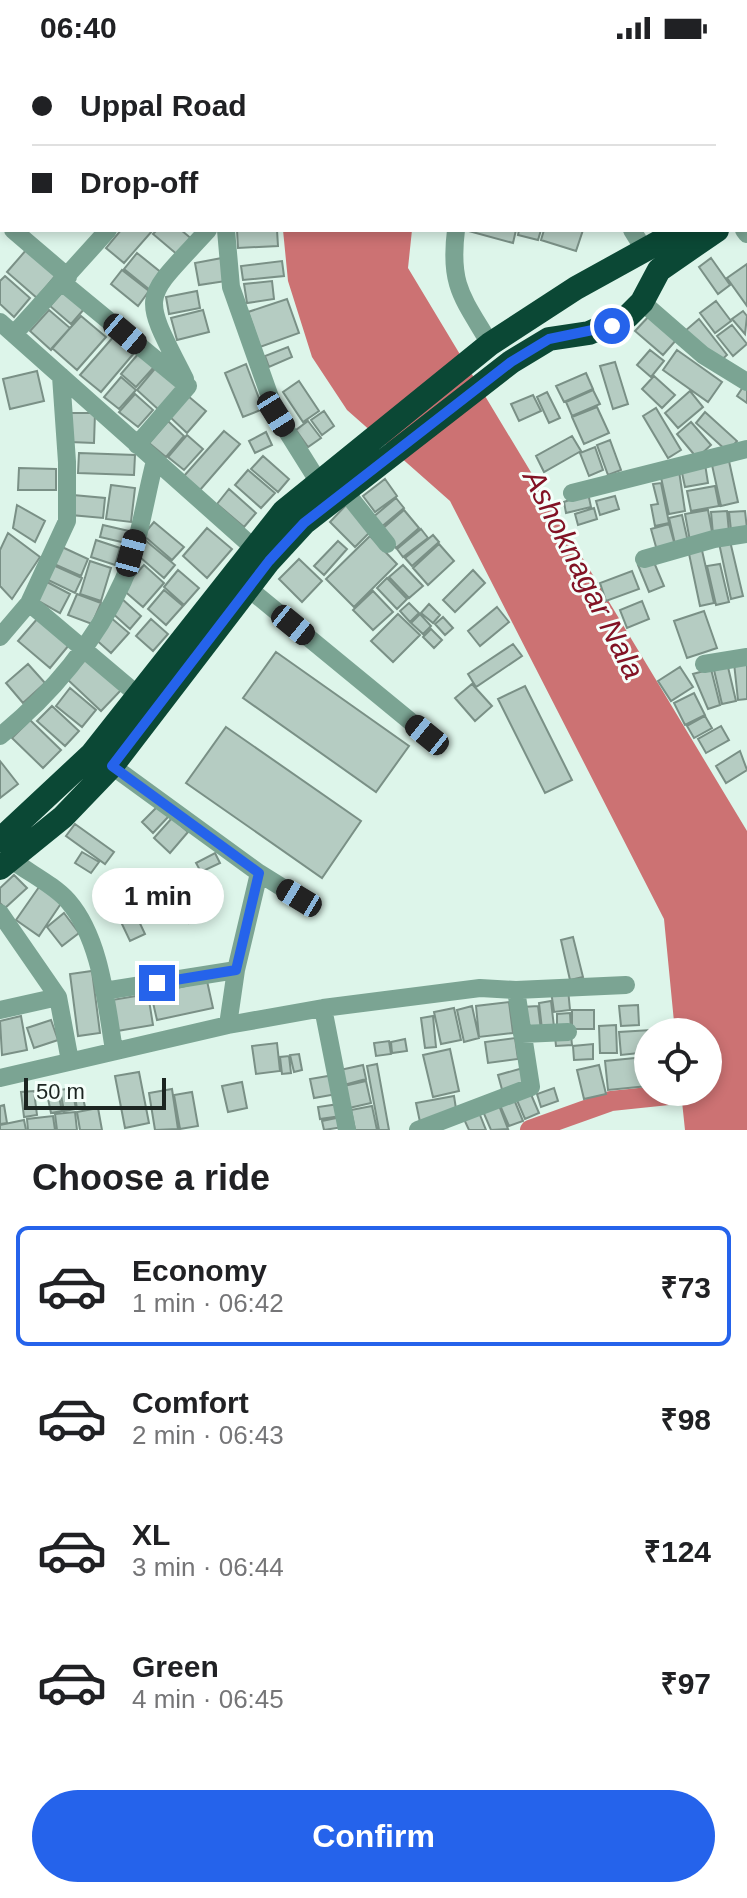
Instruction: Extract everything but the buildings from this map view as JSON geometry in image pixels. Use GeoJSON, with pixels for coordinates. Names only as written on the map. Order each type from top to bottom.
{"type":"FeatureCollection","features":[{"type":"Feature","properties":{"kind":"highway"},"geometry":{"type":"LineString","coordinates":[[4,856],[261,554],[344,490],[378,450],[490,344],[576,288],[639,240],[673,232]]}},
{"type":"Feature","properties":{"kind":"highway"},"geometry":{"type":"LineString","coordinates":[[4,856],[63,817],[112,766],[248,588],[261,554],[284,511],[318,481],[378,450],[549,339],[612,326],[642,302],[659,270],[714,232]]}},
{"type":"Feature","properties":{"kind":"highway"},"geometry":{"type":"LineString","coordinates":[[535,315],[549,339]]}},
{"type":"Feature","properties":{"kind":"street"},"geometry":{"type":"LineString","coordinates":[[15,232],[65,280],[188,386]]}},
{"type":"Feature","properties":{"kind":"street"},"geometry":{"type":"LineString","coordinates":[[106,232],[65,280],[7,328],[261,554]]}},
{"type":"Feature","properties":{"kind":"street"},"geometry":{"type":"LineString","coordinates":[[188,386],[152,314],[152,306],[158,285],[206,232]]}},
{"type":"Feature","properties":{"kind":"street"},"geometry":{"type":"LineString","coordinates":[[226,232],[231,287],[276,414],[318,481]]}},
{"type":"Feature","properties":{"kind":"street"},"geometry":{"type":"LineString","coordinates":[[456,232],[452,261],[460,294],[490,344]]}},
{"type":"Feature","properties":{"kind":"street"},"geometry":{"type":"LineString","coordinates":[[642,302],[703,355],[747,382]]}},
{"type":"Feature","properties":{"kind":"street"},"geometry":{"type":"LineString","coordinates":[[0,637],[29,603],[67,521],[67,462],[61,376]]}},
{"type":"Feature","properties":{"kind":"street"},"geometry":{"type":"LineString","coordinates":[[137,445],[188,386]]}},
{"type":"Feature","properties":{"kind":"street"},"geometry":{"type":"LineString","coordinates":[[572,493],[747,449]]}},
{"type":"Feature","properties":{"kind":"street"},"geometry":{"type":"LineString","coordinates":[[0,736],[31,711],[84,647],[123,580],[155,461]]}},
{"type":"Feature","properties":{"kind":"street"},"geometry":{"type":"LineString","coordinates":[[344,490],[387,544]]}},
{"type":"Feature","properties":{"kind":"street"},"geometry":{"type":"LineString","coordinates":[[644,559],[747,534]]}},
{"type":"Feature","properties":{"kind":"street"},"geometry":{"type":"LineString","coordinates":[[248,588],[427,735]]}},
{"type":"Feature","properties":{"kind":"street"},"geometry":{"type":"LineString","coordinates":[[29,603],[139,696]]}},
{"type":"Feature","properties":{"kind":"street"},"geometry":{"type":"LineString","coordinates":[[704,664],[747,657]]}},
{"type":"Feature","properties":{"kind":"street"},"geometry":{"type":"LineString","coordinates":[[112,766],[259,873],[299,898]]}},
{"type":"Feature","properties":{"kind":"street"},"geometry":{"type":"LineString","coordinates":[[4,856],[68,900],[88,934],[104,991],[114,1050]]}},
{"type":"Feature","properties":{"kind":"street"},"geometry":{"type":"LineString","coordinates":[[228,1025],[236,970],[259,873]]}},
{"type":"Feature","properties":{"kind":"street"},"geometry":{"type":"LineString","coordinates":[[0,913],[8,940],[58,997],[70,1061]]}},
{"type":"Feature","properties":{"kind":"street"},"geometry":{"type":"LineString","coordinates":[[104,991],[236,970]]}},
{"type":"Feature","properties":{"kind":"street"},"geometry":{"type":"LineString","coordinates":[[0,1078],[228,1025],[323,1008],[480,988],[516,990],[626,985]]}},
{"type":"Feature","properties":{"kind":"street"},"geometry":{"type":"LineString","coordinates":[[418,1130],[531,1087],[516,990]]}},
{"type":"Feature","properties":{"kind":"street"},"geometry":{"type":"LineString","coordinates":[[0,1010],[58,997]]}},
{"type":"Feature","properties":{"kind":"street"},"geometry":{"type":"LineString","coordinates":[[323,1008],[347,1130]]}},
{"type":"Feature","properties":{"kind":"street"},"geometry":{"type":"LineString","coordinates":[[522,1034],[568,1032]]}},
{"type":"Feature","properties":{"kind":"water","name":"Ashoknagar Nala"},"geometry":{"type":"Polygon","coordinates":[[[283,232],[412,232],[408,268],[747,831],[747,1130],[685,1130],[682,1106],[722,1106],[722,1018],[674,1018],[664,919],[450,501],[347,410],[312,357],[288,281],[283,232]]]}},
{"type":"Feature","properties":{"kind":"waterway"},"geometry":{"type":"LineString","coordinates":[[530,1130],[611,1101],[634,1099]]}},
{"type":"Feature","properties":{"kind":"route"},"geometry":{"type":"LineString","coordinates":[[157,983],[236,970],[259,873],[112,766],[269,561],[304,523],[511,362],[549,339],[612,326]]}}]}
